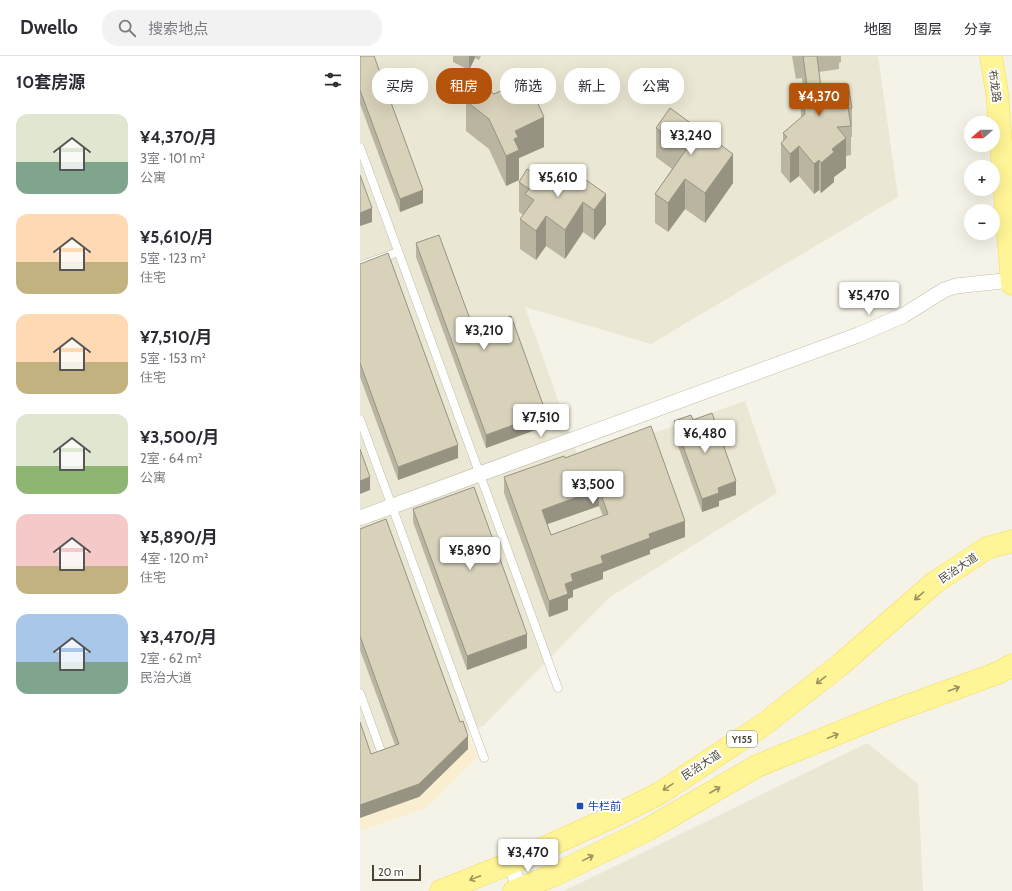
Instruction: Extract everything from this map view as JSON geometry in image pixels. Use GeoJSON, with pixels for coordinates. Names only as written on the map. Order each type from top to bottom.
{"type":"FeatureCollection","features":[{"type":"Feature","properties":{"kind":"main road","name":"布龙路"},"geometry":{"type":"LineString","coordinates":[[991,56],[997,92],[1012,284]]}},
{"type":"Feature","properties":{"kind":"main road","name":"民治大道"},"geometry":{"type":"LineString","coordinates":[[442,891],[511,863],[610,818],[660,792],[763,726],[840,665],[934,583],[987,548],[1012,541]]}},
{"type":"Feature","properties":{"kind":"main road"},"geometry":{"type":"LineString","coordinates":[[518,890],[554,875],[647,830],[757,766],[893,711],[998,673],[1012,665]]}},
{"type":"Feature","properties":{"kind":"street"},"geometry":{"type":"LineString","coordinates":[[360,518],[858,335],[904,315],[944,290],[956,286],[1012,280]]}},
{"type":"Feature","properties":{"kind":"street"},"geometry":{"type":"LineString","coordinates":[[511,863],[518,890]]}},
{"type":"Feature","properties":{"kind":"lane"},"geometry":{"type":"LineString","coordinates":[[360,147],[558,688]]}},
{"type":"Feature","properties":{"kind":"lane"},"geometry":{"type":"LineString","coordinates":[[360,266],[398,252]]}},
{"type":"Feature","properties":{"kind":"lane"},"geometry":{"type":"LineString","coordinates":[[360,419],[484,758]]}},
{"type":"Feature","properties":{"kind":"lane"},"geometry":{"type":"LineString","coordinates":[[360,693],[381,751]]}},
{"type":"Feature","properties":{"kind":"shaded area"},"geometry":{"type":"Polygon","coordinates":[[[360,56],[878,56],[898,197],[651,344],[525,307],[579,459],[745,401],[777,493],[610,597],[483,726],[360,769],[360,56]]]}},
{"type":"Feature","properties":{"kind":"shaded area"},"geometry":{"type":"Polygon","coordinates":[[[467,731],[477,758],[426,808],[360,831],[360,769],[467,731]]]}},
{"type":"Feature","properties":{"kind":"shaded area"},"geometry":{"type":"Polygon","coordinates":[[[867,743],[918,784],[923,891],[564,891],[867,743]]]}},
{"type":"Feature","properties":{"kind":"building"},"geometry":{"type":"Polygon","coordinates":[[[360,56],[374,56],[378,68],[372,68],[372,104],[392,104],[423,190],[400,199],[360,90],[360,56]]]}},
{"type":"Feature","properties":{"kind":"building"},"geometry":{"type":"Polygon","coordinates":[[[803,56],[817,56],[821,88],[845,84],[846,91],[849,90],[852,108],[848,108],[851,126],[837,127],[846,138],[832,149],[834,152],[821,163],[819,160],[814,164],[799,146],[790,154],[781,143],[787,137],[783,133],[805,114],[800,87],[807,86],[803,56]]]}},
{"type":"Feature","properties":{"kind":"building"},"geometry":{"type":"Polygon","coordinates":[[[500,91],[500,104],[538,104],[544,117],[515,131],[518,137],[514,139],[519,150],[506,156],[489,119],[470,104],[492,104],[492,93],[494,94],[500,91]]]}},
{"type":"Feature","properties":{"kind":"building"},"geometry":{"type":"Polygon","coordinates":[[[670,108],[733,154],[705,193],[685,179],[668,203],[655,194],[686,150],[656,128],[670,108]]]}},
{"type":"Feature","properties":{"kind":"building"},"geometry":{"type":"Polygon","coordinates":[[[566,166],[606,194],[594,210],[583,202],[565,230],[546,216],[536,231],[520,219],[534,200],[525,194],[529,189],[519,182],[527,169],[551,186],[566,166]]]}},
{"type":"Feature","properties":{"kind":"building"},"geometry":{"type":"Polygon","coordinates":[[[360,175],[372,208],[360,213],[360,175]]]}},
{"type":"Feature","properties":{"kind":"building"},"geometry":{"type":"Polygon","coordinates":[[[439,235],[474,330],[511,316],[546,413],[486,435],[416,243],[439,235]]]}},
{"type":"Feature","properties":{"kind":"building"},"geometry":{"type":"Polygon","coordinates":[[[388,253],[458,445],[398,467],[360,363],[360,264],[388,253]]]}},
{"type":"Feature","properties":{"kind":"building"},"geometry":{"type":"Polygon","coordinates":[[[712,413],[736,481],[718,488],[719,493],[702,499],[674,421],[691,415],[693,420],[712,413]]]}},
{"type":"Feature","properties":{"kind":"building"},"geometry":{"type":"Polygon","coordinates":[[[651,426],[685,521],[649,534],[650,538],[601,556],[603,563],[571,574],[573,581],[565,584],[568,594],[549,601],[504,477],[564,456],[565,458],[651,426]],[[599,489],[542,510],[551,535],[608,514],[599,489]]]}},
{"type":"Feature","properties":{"kind":"building"},"geometry":{"type":"Polygon","coordinates":[[[360,449],[370,477],[360,481],[360,449]]]}},
{"type":"Feature","properties":{"kind":"building"},"geometry":{"type":"Polygon","coordinates":[[[474,487],[527,634],[467,656],[413,509],[474,487]]]}},
{"type":"Feature","properties":{"kind":"building"},"geometry":{"type":"Polygon","coordinates":[[[386,519],[460,722],[463,721],[468,736],[419,784],[360,805],[360,722],[371,754],[399,744],[360,636],[360,529],[386,519]]]}},
{"type":"Feature","properties":{"kind":"place","name":"牛栏前"},"geometry":{"type":"Point","coordinates":[580,806]}}]}
